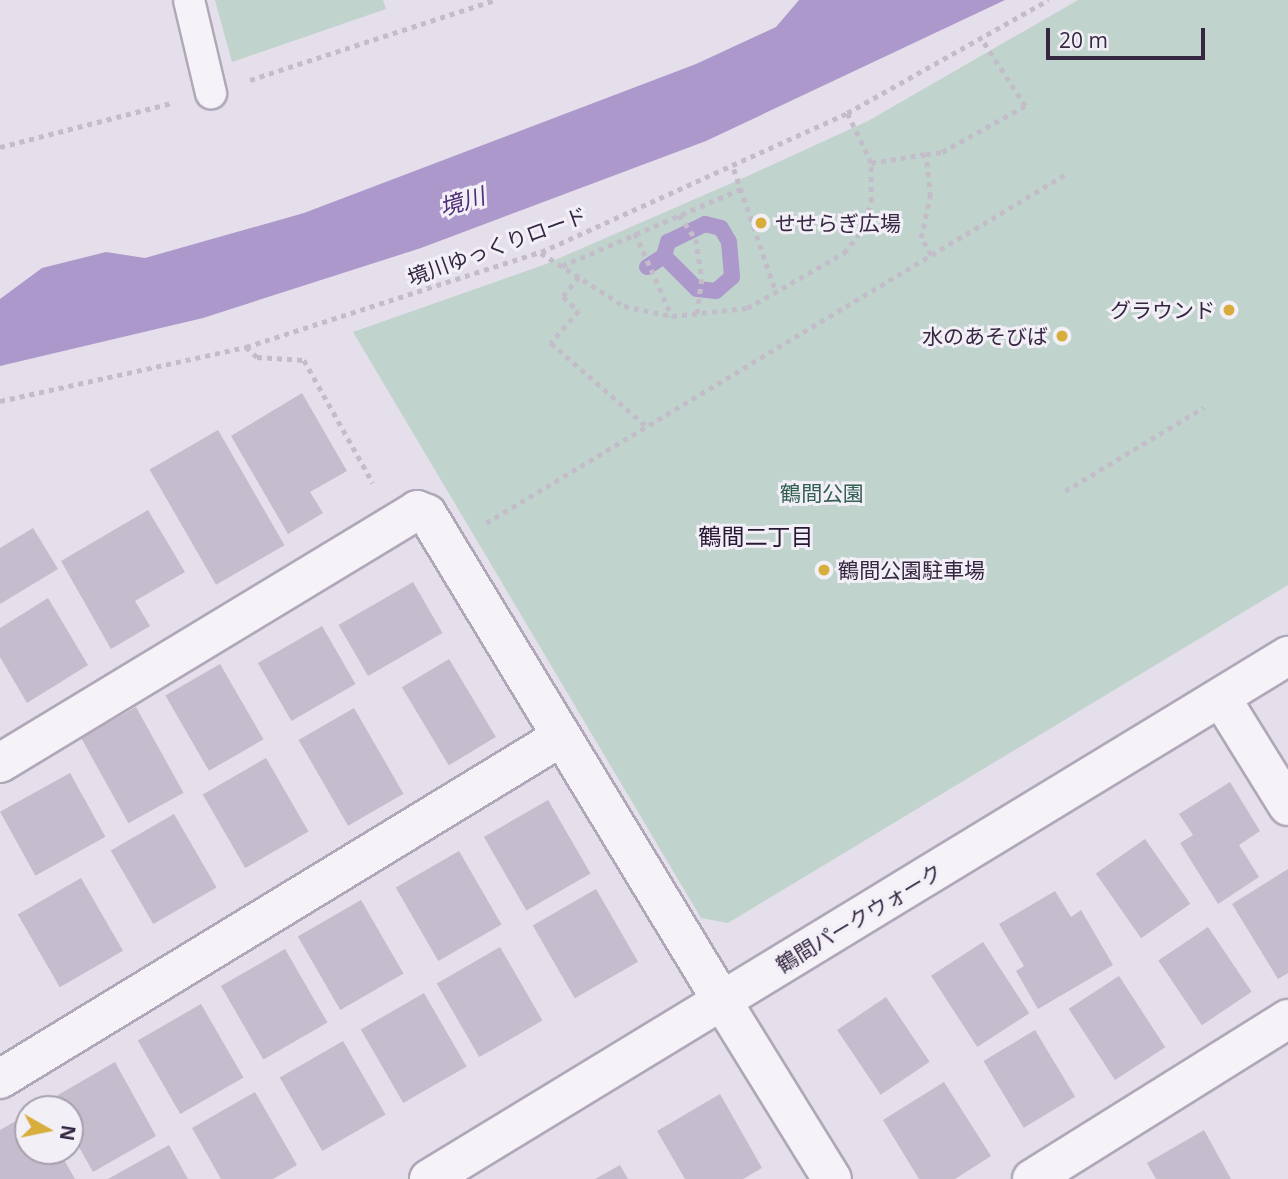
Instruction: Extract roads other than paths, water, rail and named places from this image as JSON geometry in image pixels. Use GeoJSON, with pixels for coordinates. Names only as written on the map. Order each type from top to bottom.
{"type":"FeatureCollection","features":[{"type":"Feature","properties":{"kind":"street"},"geometry":{"type":"LineString","coordinates":[[0,763],[417,510],[427,514],[832,1179]]}},
{"type":"Feature","properties":{"kind":"street","name":"鶴間パークウォーク"},"geometry":{"type":"LineString","coordinates":[[429,1179],[1288,656]]}},
{"type":"Feature","properties":{"kind":"street"},"geometry":{"type":"LineString","coordinates":[[1221,698],[1288,806]]}},
{"type":"Feature","properties":{"kind":"street"},"geometry":{"type":"LineString","coordinates":[[0,1079],[561,737]]}},
{"type":"Feature","properties":{"kind":"street"},"geometry":{"type":"LineString","coordinates":[[1032,1179],[1288,1019]]}},
{"type":"Feature","properties":{"kind":"lane"},"geometry":{"type":"LineString","coordinates":[[189,0],[211,93]]}},
{"type":"Feature","properties":{"kind":"water","name":"境川"},"geometry":{"type":"Polygon","coordinates":[[[799,0],[1005,0],[706,141],[421,248],[203,318],[0,366],[0,299],[42,268],[106,252],[145,258],[304,213],[696,64],[776,27],[799,0]]]}},
{"type":"Feature","properties":{"kind":"waterway"},"geometry":{"type":"LineString","coordinates":[[647,267],[664,256],[668,242],[705,224],[721,228],[729,242],[732,277],[716,291],[697,289],[664,256]]}},
{"type":"Feature","properties":{"kind":"place","name":"せせらぎ広場"},"geometry":{"type":"Point","coordinates":[761,223]}},
{"type":"Feature","properties":{"kind":"place","name":"グラウンド"},"geometry":{"type":"Point","coordinates":[1229,310]}},
{"type":"Feature","properties":{"kind":"place","name":"水のあそびば"},"geometry":{"type":"Point","coordinates":[1062,336]}},
{"type":"Feature","properties":{"kind":"place","name":"鶴間公園駐車場"},"geometry":{"type":"Point","coordinates":[824,570]}},
{"type":"Feature","properties":{"kind":"district","name":"鶴間二丁目"},"geometry":{"type":"Point","coordinates":[756,536]}},
{"type":"Feature","properties":{"kind":"park label","name":"鶴間公園"},"geometry":{"type":"Point","coordinates":[822,493]}}]}
